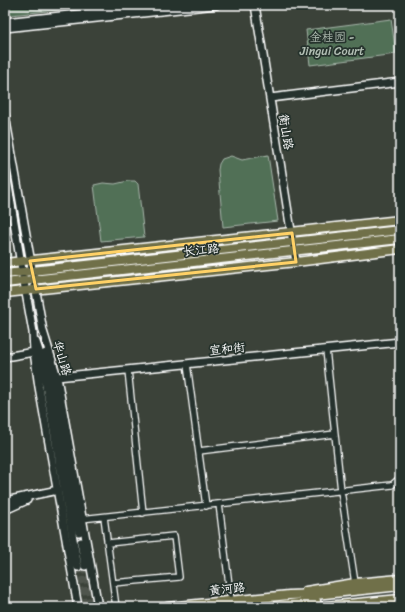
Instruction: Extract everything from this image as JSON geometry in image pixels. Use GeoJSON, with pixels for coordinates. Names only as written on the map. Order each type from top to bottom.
{"type":"FeatureCollection","features":[{"type":"Feature","properties":{"kind":"highway"},"geometry":{"type":"LineString","coordinates":[[316,597],[400,585]]}},
{"type":"Feature","properties":{"kind":"highway"},"geometry":{"type":"LineString","coordinates":[[316,597],[400,592]]}},
{"type":"Feature","properties":{"kind":"main road"},"geometry":{"type":"LineString","coordinates":[[5,22],[162,5]]}},
{"type":"Feature","properties":{"kind":"main road"},"geometry":{"type":"LineString","coordinates":[[5,28],[216,5]]}},
{"type":"Feature","properties":{"kind":"main road","name":"衡山路"},"geometry":{"type":"LineString","coordinates":[[255,5],[296,262]]}},
{"type":"Feature","properties":{"kind":"main road"},"geometry":{"type":"LineString","coordinates":[[270,98],[400,82]]}},
{"type":"Feature","properties":{"kind":"main road","name":"华山路"},"geometry":{"type":"LineString","coordinates":[[5,115],[42,331],[57,377],[81,519],[98,607]]}},
{"type":"Feature","properties":{"kind":"main road","name":"华山路"},"geometry":{"type":"LineString","coordinates":[[5,168],[33,332],[34,352],[78,607]]}},
{"type":"Feature","properties":{"kind":"main road"},"geometry":{"type":"LineString","coordinates":[[5,264],[400,220]]}},
{"type":"Feature","properties":{"kind":"main road","name":"长江路"},"geometry":{"type":"LineString","coordinates":[[5,274],[400,230]]}},
{"type":"Feature","properties":{"kind":"main road","name":"长江路"},"geometry":{"type":"LineString","coordinates":[[5,283],[24,282],[35,285],[295,251],[400,239]]}},
{"type":"Feature","properties":{"kind":"main road"},"geometry":{"type":"LineString","coordinates":[[5,293],[25,291],[35,285],[296,262],[400,249]]}},
{"type":"Feature","properties":{"kind":"main road"},"geometry":{"type":"LineString","coordinates":[[33,332],[41,357],[82,566],[42,331]]}},
{"type":"Feature","properties":{"kind":"main road","name":"宣和街"},"geometry":{"type":"LineString","coordinates":[[57,377],[400,342]]}},
{"type":"Feature","properties":{"kind":"main road"},"geometry":{"type":"LineString","coordinates":[[5,357],[34,352]]}},
{"type":"Feature","properties":{"kind":"main road"},"geometry":{"type":"LineString","coordinates":[[5,501],[58,490]]}},
{"type":"Feature","properties":{"kind":"main road"},"geometry":{"type":"LineString","coordinates":[[5,510],[21,502],[50,492]]}},
{"type":"Feature","properties":{"kind":"main road","name":"黄河路"},"geometry":{"type":"LineString","coordinates":[[289,595],[314,588],[400,579]]}},
{"type":"Feature","properties":{"kind":"main road","name":"黄河路"},"geometry":{"type":"LineString","coordinates":[[167,607],[289,595],[316,597]]}},
{"type":"Feature","properties":{"kind":"main road"},"geometry":{"type":"LineString","coordinates":[[290,605],[316,597]]}},
{"type":"Feature","properties":{"kind":"main road"},"geometry":{"type":"LineString","coordinates":[[264,607],[290,605],[316,607],[355,605],[400,599]]}},
{"type":"Feature","properties":{"kind":"street"},"geometry":{"type":"LineString","coordinates":[[326,350],[341,490],[355,583]]}},
{"type":"Feature","properties":{"kind":"street"},"geometry":{"type":"LineString","coordinates":[[187,364],[206,506]]}},
{"type":"Feature","properties":{"kind":"street"},"geometry":{"type":"LineString","coordinates":[[128,370],[143,513]]}},
{"type":"Feature","properties":{"kind":"street"},"geometry":{"type":"LineString","coordinates":[[199,451],[335,434]]}},
{"type":"Feature","properties":{"kind":"street"},"geometry":{"type":"LineString","coordinates":[[81,519],[392,485],[400,478]]}},
{"type":"Feature","properties":{"kind":"street"},"geometry":{"type":"LineString","coordinates":[[219,504],[231,600]]}},
{"type":"Feature","properties":{"kind":"street"},"geometry":{"type":"LineString","coordinates":[[104,517],[116,607]]}},
{"type":"Feature","properties":{"kind":"street"},"geometry":{"type":"LineString","coordinates":[[108,543],[174,536],[179,577],[113,583]]}},
{"type":"Feature","properties":{"kind":"highlighted area"},"geometry":{"type":"Polygon","coordinates":[[[292,233],[296,262],[36,289],[30,261],[292,233]]]}},
{"type":"Feature","properties":{"kind":"green space"},"geometry":{"type":"Polygon","coordinates":[[[5,5],[104,5],[10,15],[5,10],[5,5]]]}},
{"type":"Feature","properties":{"kind":"green space","name":"金桂园 - Jingui Court"},"geometry":{"type":"Polygon","coordinates":[[[391,19],[396,54],[310,65],[306,30],[391,19]]]}},
{"type":"Feature","properties":{"kind":"green space"},"geometry":{"type":"Polygon","coordinates":[[[268,155],[278,221],[223,227],[218,170],[222,159],[231,156],[242,160],[268,155]]]}},
{"type":"Feature","properties":{"kind":"green space"},"geometry":{"type":"Polygon","coordinates":[[[135,181],[138,184],[144,237],[101,241],[94,185],[103,183],[115,184],[135,181]]]}},
{"type":"Feature","properties":{"kind":"green space"},"geometry":{"type":"Polygon","coordinates":[[[5,224],[11,258],[5,259],[5,224]]]}},
{"type":"Feature","properties":{"kind":"tunnel"},"geometry":{"type":"LineString","coordinates":[[85,566],[92,607]]}},
{"type":"Feature","properties":{"kind":"tunnel"},"geometry":{"type":"LineString","coordinates":[[78,567],[85,607]]}}]}
